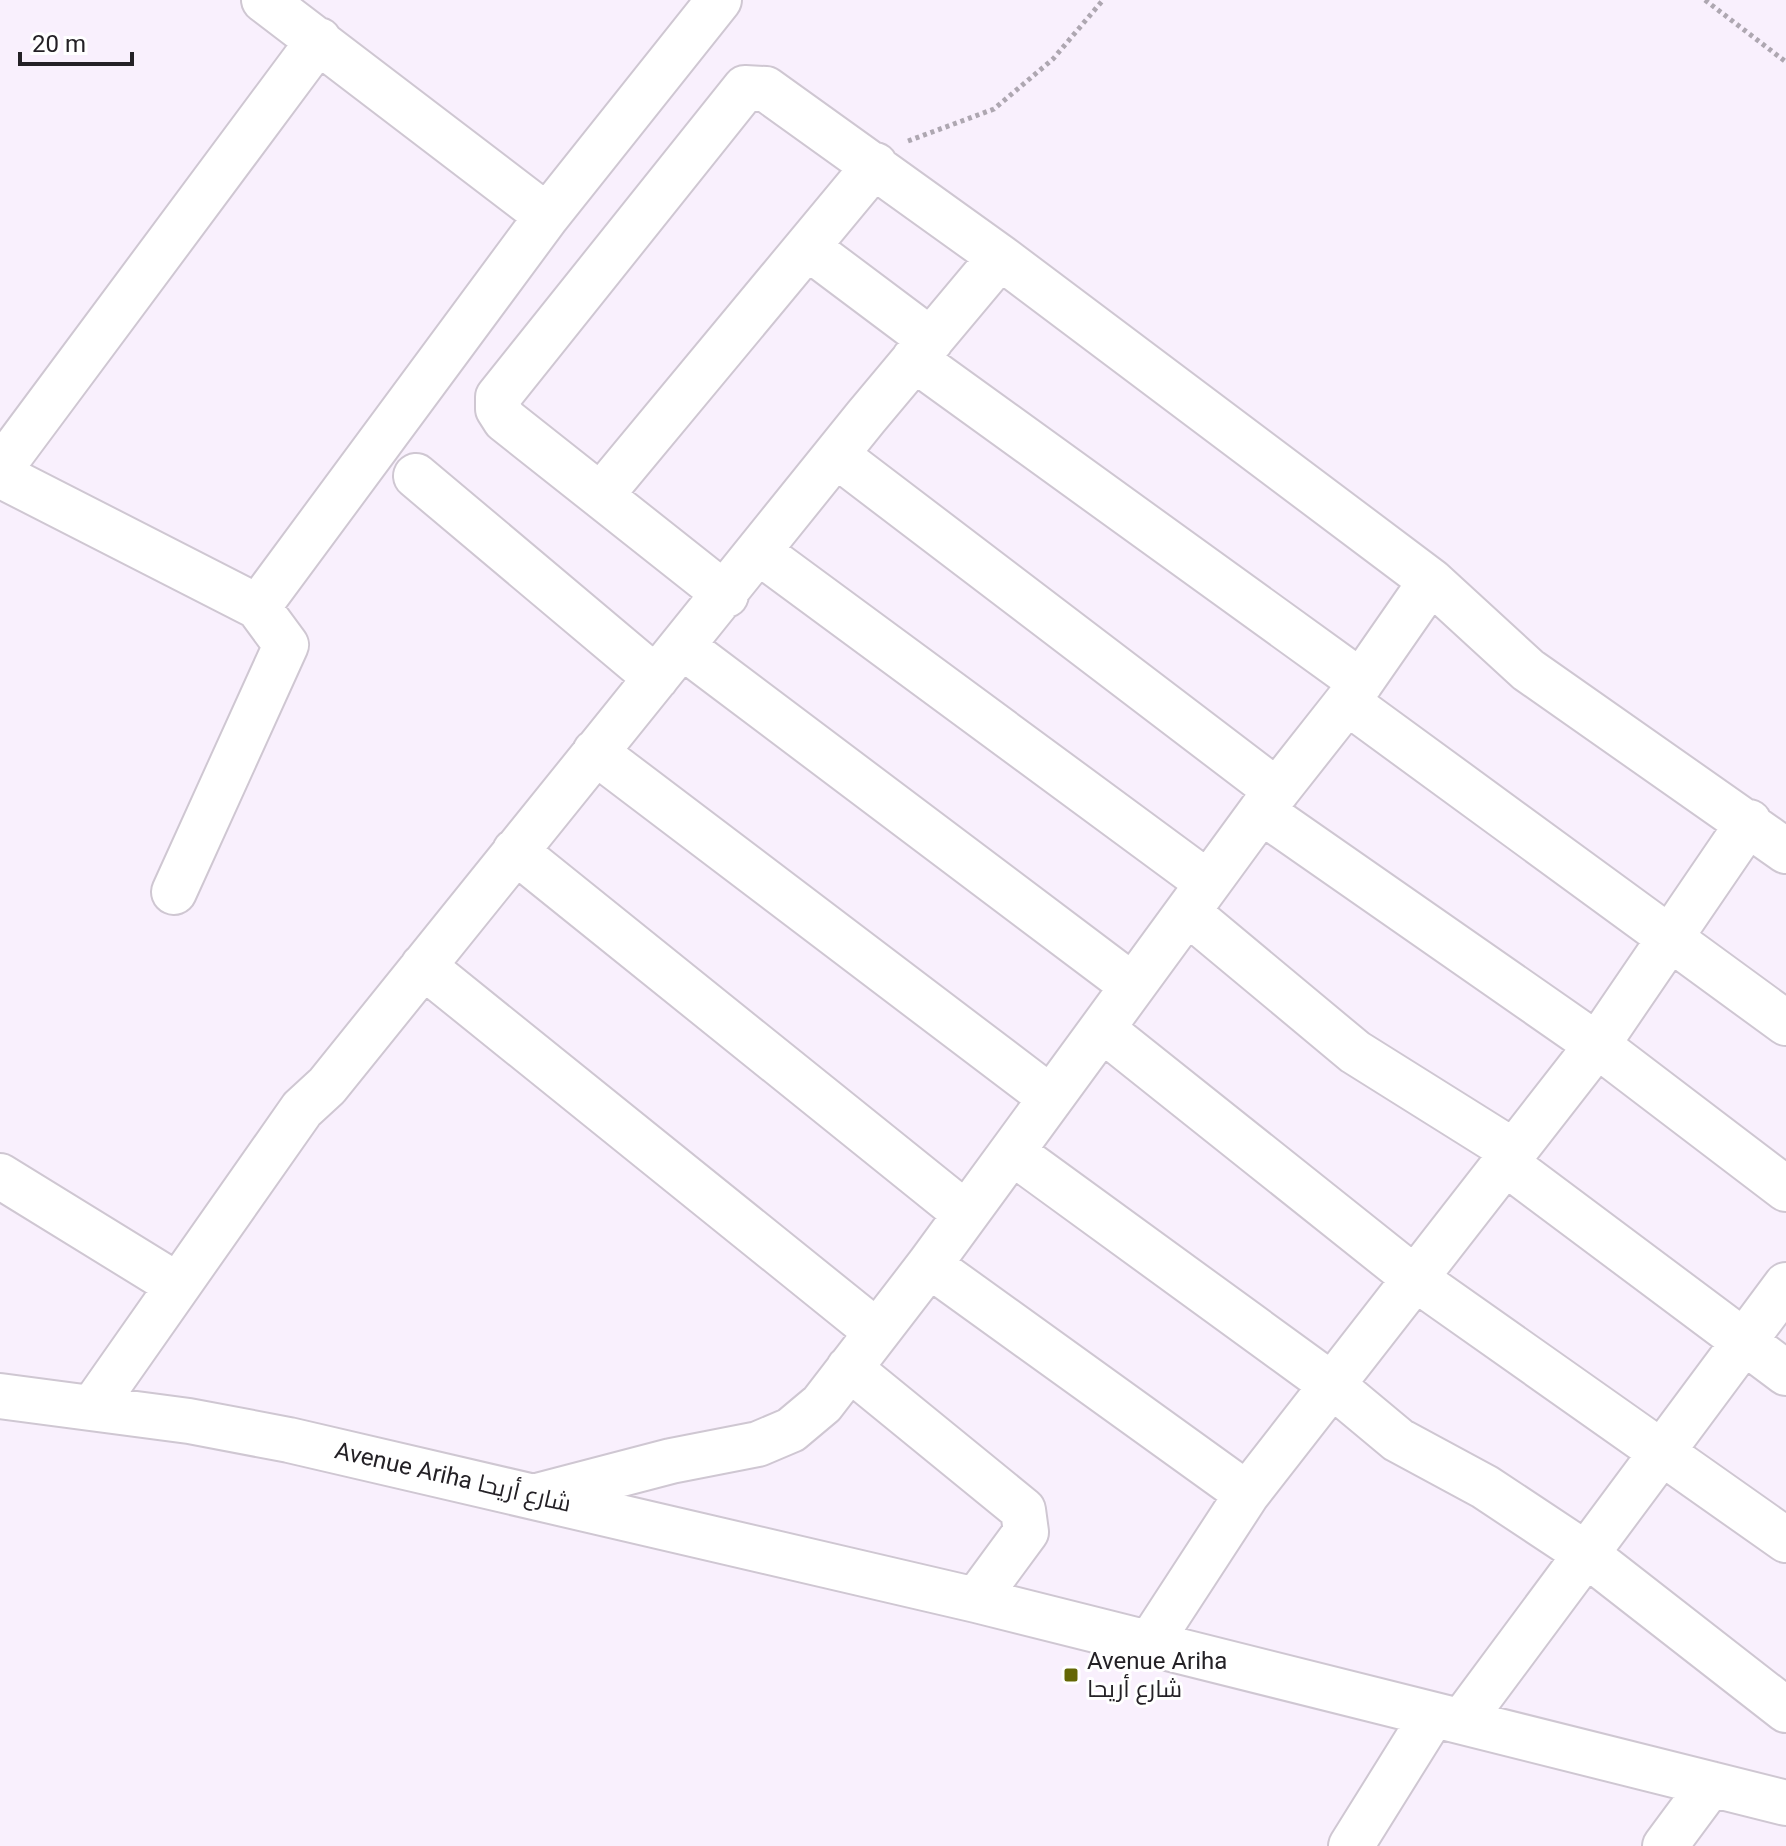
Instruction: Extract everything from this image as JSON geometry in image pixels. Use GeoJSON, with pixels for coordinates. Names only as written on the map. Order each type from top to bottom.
{"type":"FeatureCollection","features":[{"type":"Feature","properties":{"kind":"street"},"geometry":{"type":"LineString","coordinates":[[264,0],[547,216]]}},
{"type":"Feature","properties":{"kind":"street"},"geometry":{"type":"LineString","coordinates":[[258,607],[547,216],[719,0]]}},
{"type":"Feature","properties":{"kind":"street"},"geometry":{"type":"LineString","coordinates":[[174,892],[286,645],[258,607],[0,472],[319,40]]}},
{"type":"Feature","properties":{"kind":"street"},"geometry":{"type":"LineString","coordinates":[[726,595],[505,420],[498,409],[498,397],[745,88],[766,89],[1000,257],[1431,581],[1528,670],[1749,822],[1786,851]]}},
{"type":"Feature","properties":{"kind":"street"},"geometry":{"type":"LineString","coordinates":[[601,495],[875,165]]}},
{"type":"Feature","properties":{"kind":"street"},"geometry":{"type":"LineString","coordinates":[[807,247],[922,350],[1668,939],[1786,1023]]}},
{"type":"Feature","properties":{"kind":"street"},"geometry":{"type":"LineString","coordinates":[[93,1407],[302,1109],[327,1086],[836,455],[1000,257]]}},
{"type":"Feature","properties":{"kind":"street"},"geometry":{"type":"LineString","coordinates":[[836,455],[1269,801],[1786,1189]]}},
{"type":"Feature","properties":{"kind":"street"},"geometry":{"type":"LineString","coordinates":[[416,476],[669,662],[1133,986]]}},
{"type":"Feature","properties":{"kind":"street"},"geometry":{"type":"LineString","coordinates":[[759,552],[1197,897],[1355,1052],[1508,1157],[1786,1373]]}},
{"type":"Feature","properties":{"kind":"street"},"geometry":{"type":"LineString","coordinates":[[535,1496],[769,1440],[791,1430],[822,1404],[929,1265],[1197,897],[1354,692],[1431,581]]}},
{"type":"Feature","properties":{"kind":"street"},"geometry":{"type":"LineString","coordinates":[[595,752],[1051,1098]]}},
{"type":"Feature","properties":{"kind":"street"},"geometry":{"type":"LineString","coordinates":[[1150,1643],[1247,1494],[1413,1277],[1597,1045],[1749,822]]}},
{"type":"Feature","properties":{"kind":"street"},"geometry":{"type":"LineString","coordinates":[[515,851],[966,1214]]}},
{"type":"Feature","properties":{"kind":"street"},"geometry":{"type":"LineString","coordinates":[[423,966],[877,1332]]}},
{"type":"Feature","properties":{"kind":"street"},"geometry":{"type":"LineString","coordinates":[[1102,1029],[1413,1277],[1786,1540]]}},
{"type":"Feature","properties":{"kind":"street"},"geometry":{"type":"LineString","coordinates":[[1012,1152],[1332,1385],[1398,1440],[1485,1487],[1586,1554],[1786,1710]]}},
{"type":"Feature","properties":{"kind":"street"},"geometry":{"type":"LineString","coordinates":[[0,1176],[177,1285]]}},
{"type":"Feature","properties":{"kind":"street"},"geometry":{"type":"LineString","coordinates":[[929,1265],[1247,1494]]}},
{"type":"Feature","properties":{"kind":"street"},"geometry":{"type":"LineString","coordinates":[[1351,1846],[1447,1719],[1586,1554],[1786,1285]]}},
{"type":"Feature","properties":{"kind":"street"},"geometry":{"type":"LineString","coordinates":[[849,1368],[1023,1510],[1026,1532],[976,1600]]}},
{"type":"Feature","properties":{"kind":"street","name":"Avenue Ariha شارع أريحا"},"geometry":{"type":"LineString","coordinates":[[0,1396],[93,1407],[289,1440],[535,1496],[976,1600],[1786,1803]]}},
{"type":"Feature","properties":{"kind":"street"},"geometry":{"type":"LineString","coordinates":[[1665,1846],[1711,1784]]}},
{"type":"Feature","properties":{"kind":"path"},"geometry":{"type":"LineString","coordinates":[[875,165],[914,136],[978,118],[994,109],[1053,59],[1103,0]]}},
{"type":"Feature","properties":{"kind":"path"},"geometry":{"type":"LineString","coordinates":[[1705,0],[1786,62]]}},
{"type":"Feature","properties":{"kind":"place","name":"Avenue Ariha شارع أريحا"},"geometry":{"type":"Point","coordinates":[1071,1675]}}]}
